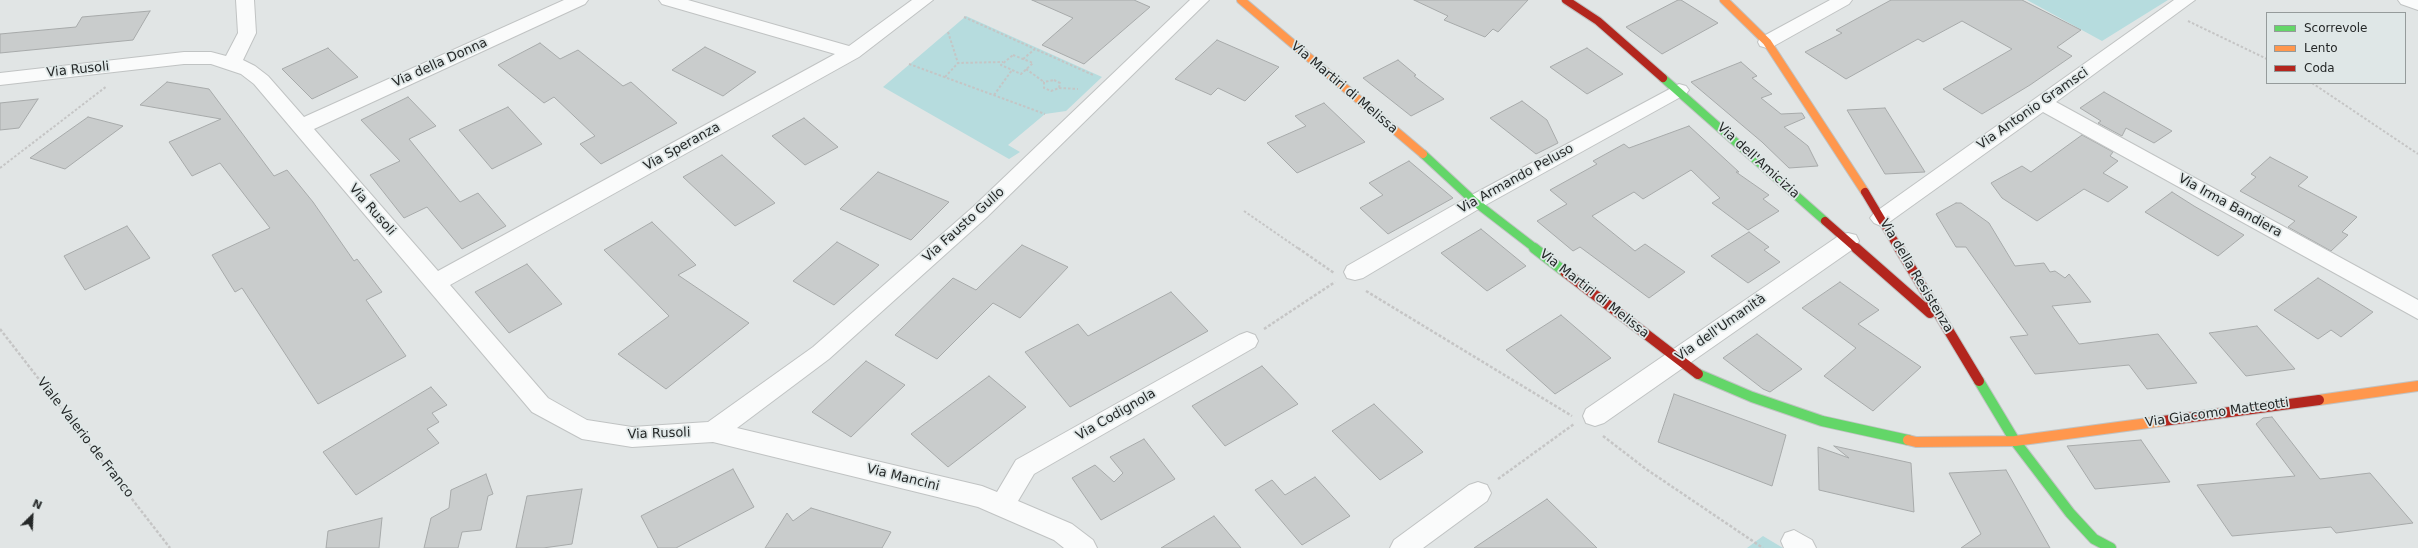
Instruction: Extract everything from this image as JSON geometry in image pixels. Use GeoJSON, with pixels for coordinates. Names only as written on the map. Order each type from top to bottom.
{"type":"FeatureCollection","features":[{"type":"Feature","properties":{"kind":"street"},"geometry":{"type":"LineString","coordinates":[[232,63],[247,33],[245,0]]}},
{"type":"Feature","properties":{"kind":"street","name":"Via della Donna"},"geometry":{"type":"LineString","coordinates":[[300,127],[579,0]]}},
{"type":"Feature","properties":{"kind":"street"},"geometry":{"type":"LineString","coordinates":[[668,0],[852,53]]}},
{"type":"Feature","properties":{"kind":"street","name":"Via Speranza"},"geometry":{"type":"LineString","coordinates":[[434,283],[852,53],[924,0]]}},
{"type":"Feature","properties":{"kind":"street","name":"Via Fausto Gullo"},"geometry":{"type":"LineString","coordinates":[[713,432],[821,353],[980,212],[1200,0]]}},
{"type":"Feature","properties":{"kind":"street","name":"Via Martiri di Melissa"},"geometry":{"type":"LineString","coordinates":[[1241,0],[1440,168],[1475,202],[1694,372],[1752,397],[1822,421],[1916,442],[2015,441]]}},
{"type":"Feature","properties":{"kind":"street","name":"Via dell'Amicizia"},"geometry":{"type":"LineString","coordinates":[[1566,0],[1598,21],[1679,90],[1867,258],[1947,327]]}},
{"type":"Feature","properties":{"kind":"street","name":"Via della Resistenza"},"geometry":{"type":"LineString","coordinates":[[1724,0],[1767,42],[1881,218],[1897,254],[1947,327],[2015,441],[2070,513],[2097,545]]}},
{"type":"Feature","properties":{"kind":"street"},"geometry":{"type":"LineString","coordinates":[[1767,42],[1843,0]]}},
{"type":"Feature","properties":{"kind":"street","name":"Via Antonio Gramsci"},"geometry":{"type":"LineString","coordinates":[[1881,218],[2186,0]]}},
{"type":"Feature","properties":{"kind":"street"},"geometry":{"type":"LineString","coordinates":[[2407,0],[2418,5]]}},
{"type":"Feature","properties":{"kind":"street","name":"Via Rusoli"},"geometry":{"type":"LineString","coordinates":[[0,79],[184,58],[211,58],[232,63],[248,70],[261,80],[540,405],[582,429],[632,438],[713,432]]}},
{"type":"Feature","properties":{"kind":"street","name":"Via Armando Peluso"},"geometry":{"type":"LineString","coordinates":[[1352,280],[1475,202],[1679,90]]}},
{"type":"Feature","properties":{"kind":"street","name":"Via Irma Bandiera"},"geometry":{"type":"LineString","coordinates":[[2042,103],[2418,310]]}},
{"type":"Feature","properties":{"kind":"street","name":"Via dell'Umanità"},"geometry":{"type":"LineString","coordinates":[[1584,416],[1677,359],[1848,240]]}},
{"type":"Feature","properties":{"kind":"street"},"geometry":{"type":"LineString","coordinates":[[1867,258],[1884,260]]}},
{"type":"Feature","properties":{"kind":"street","name":"Via Codignola"},"geometry":{"type":"LineString","coordinates":[[1002,506],[1025,467],[1247,341]]}},
{"type":"Feature","properties":{"kind":"street","name":"Via Giacomo Matteotti"},"geometry":{"type":"LineString","coordinates":[[2015,441],[2418,386]]}},
{"type":"Feature","properties":{"kind":"street","name":"Via Mancini"},"geometry":{"type":"LineString","coordinates":[[713,432],[982,497],[1064,532],[1084,548]]}},
{"type":"Feature","properties":{"kind":"street"},"geometry":{"type":"LineString","coordinates":[[1403,548],[1478,493]]}},
{"type":"Feature","properties":{"kind":"path"},"geometry":{"type":"LineString","coordinates":[[964,17],[1094,76]]}},
{"type":"Feature","properties":{"kind":"path"},"geometry":{"type":"LineString","coordinates":[[2190,22],[2266,60]]}},
{"type":"Feature","properties":{"kind":"path"},"geometry":{"type":"LineString","coordinates":[[948,32],[958,63]]}},
{"type":"Feature","properties":{"kind":"path"},"geometry":{"type":"LineString","coordinates":[[1023,59],[1035,49]]}},
{"type":"Feature","properties":{"kind":"path"},"geometry":{"type":"LineString","coordinates":[[1012,55],[1033,63],[1021,74],[1001,65],[1004,62],[1012,55]]}},
{"type":"Feature","properties":{"kind":"path"},"geometry":{"type":"LineString","coordinates":[[945,77],[958,63],[1004,62]]}},
{"type":"Feature","properties":{"kind":"path"},"geometry":{"type":"LineString","coordinates":[[909,64],[1045,114]]}},
{"type":"Feature","properties":{"kind":"path"},"geometry":{"type":"LineString","coordinates":[[1026,69],[1044,82]]}},
{"type":"Feature","properties":{"kind":"path"},"geometry":{"type":"LineString","coordinates":[[994,95],[1012,70]]}},
{"type":"Feature","properties":{"kind":"path"},"geometry":{"type":"LineString","coordinates":[[1044,82],[1048,80],[1056,80],[1060,83],[1059,88]]}},
{"type":"Feature","properties":{"kind":"path"},"geometry":{"type":"LineString","coordinates":[[0,168],[113,81]]}},
{"type":"Feature","properties":{"kind":"path"},"geometry":{"type":"LineString","coordinates":[[1044,82],[1043,86],[1048,91],[1059,88],[1081,89]]}},
{"type":"Feature","properties":{"kind":"path"},"geometry":{"type":"LineString","coordinates":[[2313,84],[2418,154]]}},
{"type":"Feature","properties":{"kind":"path"},"geometry":{"type":"LineString","coordinates":[[1244,211],[1352,280],[1584,416]]}},
{"type":"Feature","properties":{"kind":"path"},"geometry":{"type":"LineString","coordinates":[[1247,341],[1329,286]]}},
{"type":"Feature","properties":{"kind":"path","name":"Viale Valerio de Franco"},"geometry":{"type":"LineString","coordinates":[[0,328],[170,548]]}},
{"type":"Feature","properties":{"kind":"path"},"geometry":{"type":"LineString","coordinates":[[1478,493],[1570,427]]}},
{"type":"Feature","properties":{"kind":"path"},"geometry":{"type":"LineString","coordinates":[[1611,442],[1646,469],[1763,548]]}},
{"type":"Feature","properties":{"kind":"shaded area"},"geometry":{"type":"Polygon","coordinates":[[[2027,0],[2168,0],[2102,41],[2027,0]]]}},
{"type":"Feature","properties":{"kind":"shaded area"},"geometry":{"type":"Polygon","coordinates":[[[966,16],[1102,77],[1066,111],[1045,114],[1008,145],[1020,152],[1009,159],[883,87],[966,16]]]}},
{"type":"Feature","properties":{"kind":"shaded area"},"geometry":{"type":"Polygon","coordinates":[[[1763,536],[1783,548],[1747,548],[1763,536]]]}},
{"type":"Feature","properties":{"kind":"building"},"geometry":{"type":"Polygon","coordinates":[[[1032,0],[1134,0],[1150,7],[1084,64],[1042,45],[1073,18],[1032,0]]]}},
{"type":"Feature","properties":{"kind":"building"},"geometry":{"type":"Polygon","coordinates":[[[1414,0],[1528,0],[1498,32],[1493,29],[1485,37],[1444,20],[1448,16],[1414,0]]]}},
{"type":"Feature","properties":{"kind":"building"},"geometry":{"type":"Polygon","coordinates":[[[1678,0],[1681,0],[1718,23],[1662,54],[1626,27],[1678,0]]]}},
{"type":"Feature","properties":{"kind":"building"},"geometry":{"type":"Polygon","coordinates":[[[1891,0],[2022,0],[2081,30],[2057,47],[2072,56],[2030,85],[1982,114],[1943,89],[2012,49],[1962,21],[1923,42],[1918,39],[1846,79],[1805,52],[1842,33],[1836,30],[1891,0]]]}},
{"type":"Feature","properties":{"kind":"building"},"geometry":{"type":"Polygon","coordinates":[[[150,11],[133,40],[0,53],[0,34],[76,27],[82,17],[150,11]]]}},
{"type":"Feature","properties":{"kind":"building"},"geometry":{"type":"Polygon","coordinates":[[[1217,40],[1279,67],[1245,101],[1218,88],[1211,95],[1175,79],[1217,40]]]}},
{"type":"Feature","properties":{"kind":"building"},"geometry":{"type":"Polygon","coordinates":[[[540,43],[560,59],[578,50],[623,86],[631,82],[677,123],[601,164],[580,144],[595,136],[554,97],[544,103],[498,65],[540,43]]]}},
{"type":"Feature","properties":{"kind":"building"},"geometry":{"type":"Polygon","coordinates":[[[705,47],[756,72],[723,96],[672,70],[705,47]]]}},
{"type":"Feature","properties":{"kind":"building"},"geometry":{"type":"Polygon","coordinates":[[[328,48],[358,77],[312,99],[282,69],[328,48]]]}},
{"type":"Feature","properties":{"kind":"building"},"geometry":{"type":"Polygon","coordinates":[[[1587,48],[1623,74],[1587,94],[1550,67],[1587,48]]]}},
{"type":"Feature","properties":{"kind":"building"},"geometry":{"type":"Polygon","coordinates":[[[1398,60],[1416,75],[1414,76],[1444,99],[1411,116],[1363,78],[1398,60]]]}},
{"type":"Feature","properties":{"kind":"building"},"geometry":{"type":"Polygon","coordinates":[[[1741,62],[1757,76],[1752,78],[1772,94],[1761,98],[1781,114],[1802,113],[1805,118],[1784,127],[1808,146],[1818,166],[1789,168],[1762,142],[1691,82],[1741,62]]]}},
{"type":"Feature","properties":{"kind":"building"},"geometry":{"type":"Polygon","coordinates":[[[167,82],[209,89],[274,176],[287,170],[313,202],[354,261],[357,259],[382,292],[366,300],[406,356],[318,404],[242,288],[235,292],[212,255],[270,228],[220,163],[192,176],[169,142],[221,119],[140,105],[167,82]]]}},
{"type":"Feature","properties":{"kind":"building"},"geometry":{"type":"Polygon","coordinates":[[[2104,92],[2172,131],[2154,143],[2126,128],[2122,136],[2098,123],[2101,121],[2080,108],[2104,92]]]}},
{"type":"Feature","properties":{"kind":"building"},"geometry":{"type":"Polygon","coordinates":[[[408,97],[436,126],[409,139],[460,202],[478,193],[506,226],[462,249],[427,207],[404,218],[370,175],[400,161],[361,120],[408,97]]]}},
{"type":"Feature","properties":{"kind":"building"},"geometry":{"type":"Polygon","coordinates":[[[38,99],[19,128],[0,130],[0,103],[38,99]]]}},
{"type":"Feature","properties":{"kind":"building"},"geometry":{"type":"Polygon","coordinates":[[[1522,101],[1547,120],[1558,143],[1536,154],[1490,118],[1522,101]]]}},
{"type":"Feature","properties":{"kind":"building"},"geometry":{"type":"Polygon","coordinates":[[[1324,103],[1365,142],[1297,173],[1267,143],[1306,126],[1295,116],[1324,103]]]}},
{"type":"Feature","properties":{"kind":"building"},"geometry":{"type":"Polygon","coordinates":[[[508,107],[542,144],[492,169],[459,130],[508,107]]]}},
{"type":"Feature","properties":{"kind":"building"},"geometry":{"type":"Polygon","coordinates":[[[1885,108],[1925,172],[1885,174],[1847,110],[1885,108]]]}},
{"type":"Feature","properties":{"kind":"building"},"geometry":{"type":"Polygon","coordinates":[[[88,117],[123,126],[65,169],[30,158],[88,117]]]}},
{"type":"Feature","properties":{"kind":"building"},"geometry":{"type":"Polygon","coordinates":[[[804,118],[838,147],[805,165],[772,136],[804,118]]]}},
{"type":"Feature","properties":{"kind":"building"},"geometry":{"type":"Polygon","coordinates":[[[1689,126],[1739,172],[1736,172],[1769,195],[1763,199],[1779,211],[1748,230],[1712,203],[1720,198],[1691,170],[1643,199],[1634,192],[1592,216],[1635,251],[1645,244],[1685,272],[1649,298],[1580,247],[1573,251],[1537,221],[1567,204],[1550,190],[1597,164],[1593,161],[1624,144],[1629,148],[1689,126]]]}},
{"type":"Feature","properties":{"kind":"building"},"geometry":{"type":"Polygon","coordinates":[[[2082,135],[2113,152],[2110,156],[2118,161],[2103,173],[2128,187],[2108,202],[2084,189],[2037,221],[2002,198],[1991,183],[2022,166],[2031,172],[2082,135]]]}},
{"type":"Feature","properties":{"kind":"building"},"geometry":{"type":"Polygon","coordinates":[[[722,155],[775,203],[735,226],[683,177],[722,155]]]}},
{"type":"Feature","properties":{"kind":"building"},"geometry":{"type":"Polygon","coordinates":[[[2270,157],[2308,177],[2298,186],[2357,217],[2342,232],[2348,235],[2331,251],[2288,227],[2295,221],[2240,191],[2256,177],[2251,174],[2270,157]]]}},
{"type":"Feature","properties":{"kind":"building"},"geometry":{"type":"Polygon","coordinates":[[[1409,161],[1453,198],[1388,234],[1360,208],[1383,195],[1369,183],[1409,161]]]}},
{"type":"Feature","properties":{"kind":"building"},"geometry":{"type":"Polygon","coordinates":[[[878,172],[949,202],[911,240],[840,209],[878,172]]]}},
{"type":"Feature","properties":{"kind":"building"},"geometry":{"type":"Polygon","coordinates":[[[2172,192],[2244,235],[2218,256],[2145,212],[2172,192]]]}},
{"type":"Feature","properties":{"kind":"building"},"geometry":{"type":"Polygon","coordinates":[[[1956,203],[1961,203],[1989,223],[2015,266],[2044,263],[2050,272],[2055,271],[2065,278],[2069,274],[2091,302],[2052,306],[2079,344],[2158,334],[2197,383],[2147,389],[2129,365],[2035,374],[2010,337],[2028,335],[1966,247],[1956,247],[1936,214],[1956,203]]]}},
{"type":"Feature","properties":{"kind":"building"},"geometry":{"type":"Polygon","coordinates":[[[652,222],[696,265],[678,275],[749,323],[666,389],[618,354],[669,316],[604,250],[652,222]]]}},
{"type":"Feature","properties":{"kind":"building"},"geometry":{"type":"Polygon","coordinates":[[[127,226],[150,258],[85,290],[64,256],[127,226]]]}},
{"type":"Feature","properties":{"kind":"building"},"geometry":{"type":"Polygon","coordinates":[[[1481,229],[1526,266],[1487,291],[1441,253],[1481,229]]]}},
{"type":"Feature","properties":{"kind":"building"},"geometry":{"type":"Polygon","coordinates":[[[1749,232],[1769,247],[1764,250],[1780,262],[1748,283],[1711,256],[1749,232]]]}},
{"type":"Feature","properties":{"kind":"building"},"geometry":{"type":"Polygon","coordinates":[[[837,242],[879,265],[834,305],[793,281],[837,242]]]}},
{"type":"Feature","properties":{"kind":"building"},"geometry":{"type":"Polygon","coordinates":[[[1022,245],[1068,267],[1020,318],[993,303],[937,359],[895,335],[953,278],[976,290],[1022,245]]]}},
{"type":"Feature","properties":{"kind":"building"},"geometry":{"type":"Polygon","coordinates":[[[527,264],[562,304],[509,333],[475,292],[527,264]]]}},
{"type":"Feature","properties":{"kind":"building"},"geometry":{"type":"Polygon","coordinates":[[[2318,278],[2373,312],[2341,337],[2331,330],[2318,339],[2274,310],[2318,278]]]}},
{"type":"Feature","properties":{"kind":"building"},"geometry":{"type":"Polygon","coordinates":[[[1840,282],[1879,310],[1858,324],[1921,367],[1873,411],[1824,376],[1856,348],[1802,308],[1840,282]]]}},
{"type":"Feature","properties":{"kind":"building"},"geometry":{"type":"Polygon","coordinates":[[[1171,292],[1208,331],[1070,407],[1025,352],[1078,324],[1088,336],[1171,292]]]}},
{"type":"Feature","properties":{"kind":"building"},"geometry":{"type":"Polygon","coordinates":[[[1561,315],[1611,358],[1555,394],[1506,350],[1561,315]]]}},
{"type":"Feature","properties":{"kind":"building"},"geometry":{"type":"Polygon","coordinates":[[[2257,326],[2295,369],[2246,376],[2209,333],[2257,326]]]}},
{"type":"Feature","properties":{"kind":"building"},"geometry":{"type":"Polygon","coordinates":[[[1757,334],[1802,369],[1770,392],[1763,389],[1723,358],[1757,334]]]}},
{"type":"Feature","properties":{"kind":"building"},"geometry":{"type":"Polygon","coordinates":[[[866,361],[905,385],[851,437],[812,412],[866,361]]]}},
{"type":"Feature","properties":{"kind":"building"},"geometry":{"type":"Polygon","coordinates":[[[1262,366],[1298,404],[1225,446],[1192,406],[1262,366]]]}},
{"type":"Feature","properties":{"kind":"building"},"geometry":{"type":"Polygon","coordinates":[[[989,376],[1026,407],[948,467],[911,434],[989,376]]]}},
{"type":"Feature","properties":{"kind":"building"},"geometry":{"type":"Polygon","coordinates":[[[431,387],[447,405],[432,413],[439,422],[427,429],[439,443],[356,495],[323,452],[431,387]]]}},
{"type":"Feature","properties":{"kind":"building"},"geometry":{"type":"Polygon","coordinates":[[[1674,394],[1786,435],[1772,486],[1658,442],[1674,394]]]}},
{"type":"Feature","properties":{"kind":"building"},"geometry":{"type":"Polygon","coordinates":[[[1374,404],[1423,452],[1380,480],[1332,431],[1374,404]]]}},
{"type":"Feature","properties":{"kind":"building"},"geometry":{"type":"Polygon","coordinates":[[[2272,417],[2320,479],[2370,473],[2413,523],[2336,533],[2331,527],[2232,536],[2197,485],[2295,476],[2256,424],[2263,418],[2272,417]]]}},
{"type":"Feature","properties":{"kind":"building"},"geometry":{"type":"Polygon","coordinates":[[[1144,439],[1175,479],[1101,520],[1072,478],[1095,465],[1114,482],[1123,473],[1110,457],[1144,439]]]}},
{"type":"Feature","properties":{"kind":"building"},"geometry":{"type":"Polygon","coordinates":[[[2141,440],[2170,482],[2095,489],[2067,446],[2141,440]]]}},
{"type":"Feature","properties":{"kind":"building"},"geometry":{"type":"Polygon","coordinates":[[[1834,446],[1911,463],[1914,512],[1819,490],[1818,447],[1849,458],[1834,446]]]}},
{"type":"Feature","properties":{"kind":"building"},"geometry":{"type":"Polygon","coordinates":[[[733,469],[754,507],[676,548],[658,548],[641,516],[733,469]]]}},
{"type":"Feature","properties":{"kind":"building"},"geometry":{"type":"Polygon","coordinates":[[[2006,470],[2050,548],[1961,548],[1981,534],[1949,473],[2006,470]]]}},
{"type":"Feature","properties":{"kind":"building"},"geometry":{"type":"Polygon","coordinates":[[[486,474],[493,494],[488,496],[481,530],[462,532],[458,548],[424,548],[431,518],[449,508],[451,490],[486,474]]]}},
{"type":"Feature","properties":{"kind":"building"},"geometry":{"type":"Polygon","coordinates":[[[1315,477],[1350,516],[1302,545],[1255,490],[1272,480],[1285,495],[1315,477]]]}},
{"type":"Feature","properties":{"kind":"building"},"geometry":{"type":"Polygon","coordinates":[[[582,489],[572,544],[543,548],[516,548],[527,496],[582,489]]]}},
{"type":"Feature","properties":{"kind":"building"},"geometry":{"type":"Polygon","coordinates":[[[1547,499],[1597,548],[1474,548],[1547,499]]]}},
{"type":"Feature","properties":{"kind":"building"},"geometry":{"type":"Polygon","coordinates":[[[811,508],[891,532],[882,548],[765,548],[787,513],[793,521],[811,508]]]}},
{"type":"Feature","properties":{"kind":"building"},"geometry":{"type":"Polygon","coordinates":[[[1214,516],[1241,548],[1161,548],[1214,516]]]}},
{"type":"Feature","properties":{"kind":"building"},"geometry":{"type":"Polygon","coordinates":[[[382,518],[379,548],[326,548],[328,531],[382,518]]]}},
{"type":"Feature","properties":{"kind":"traffic: fast"},"geometry":{"type":"LineString","coordinates":[[1663,78],[1825,221]]}},
{"type":"Feature","properties":{"kind":"traffic: fast"},"geometry":{"type":"LineString","coordinates":[[1423,154],[1475,202],[1565,272]]}},
{"type":"Feature","properties":{"kind":"traffic: fast"},"geometry":{"type":"LineString","coordinates":[[1698,374],[1752,397],[1822,421],[1908,440]]}},
{"type":"Feature","properties":{"kind":"traffic: fast"},"geometry":{"type":"LineString","coordinates":[[1979,381],[2015,441],[2070,513],[2094,539],[2111,548]]}},
{"type":"Feature","properties":{"kind":"traffic: slow"},"geometry":{"type":"LineString","coordinates":[[1241,0],[1423,154]]}},
{"type":"Feature","properties":{"kind":"traffic: slow"},"geometry":{"type":"LineString","coordinates":[[1724,0],[1767,42],[1865,192]]}},
{"type":"Feature","properties":{"kind":"traffic: slow"},"geometry":{"type":"LineString","coordinates":[[2319,400],[2418,386]]}},
{"type":"Feature","properties":{"kind":"traffic: slow"},"geometry":{"type":"LineString","coordinates":[[1908,440],[1916,442],[2015,441],[2163,421]]}},
{"type":"Feature","properties":{"kind":"traffic: jam"},"geometry":{"type":"LineString","coordinates":[[1566,0],[1598,21],[1663,78]]}},
{"type":"Feature","properties":{"kind":"traffic: jam"},"geometry":{"type":"LineString","coordinates":[[1865,192],[1979,381]]}},
{"type":"Feature","properties":{"kind":"traffic: jam"},"geometry":{"type":"LineString","coordinates":[[1825,221],[1930,313]]}},
{"type":"Feature","properties":{"kind":"traffic: jam"},"geometry":{"type":"LineString","coordinates":[[1565,272],[1698,374]]}},
{"type":"Feature","properties":{"kind":"traffic: jam"},"geometry":{"type":"LineString","coordinates":[[2163,421],[2319,400]]}}]}
